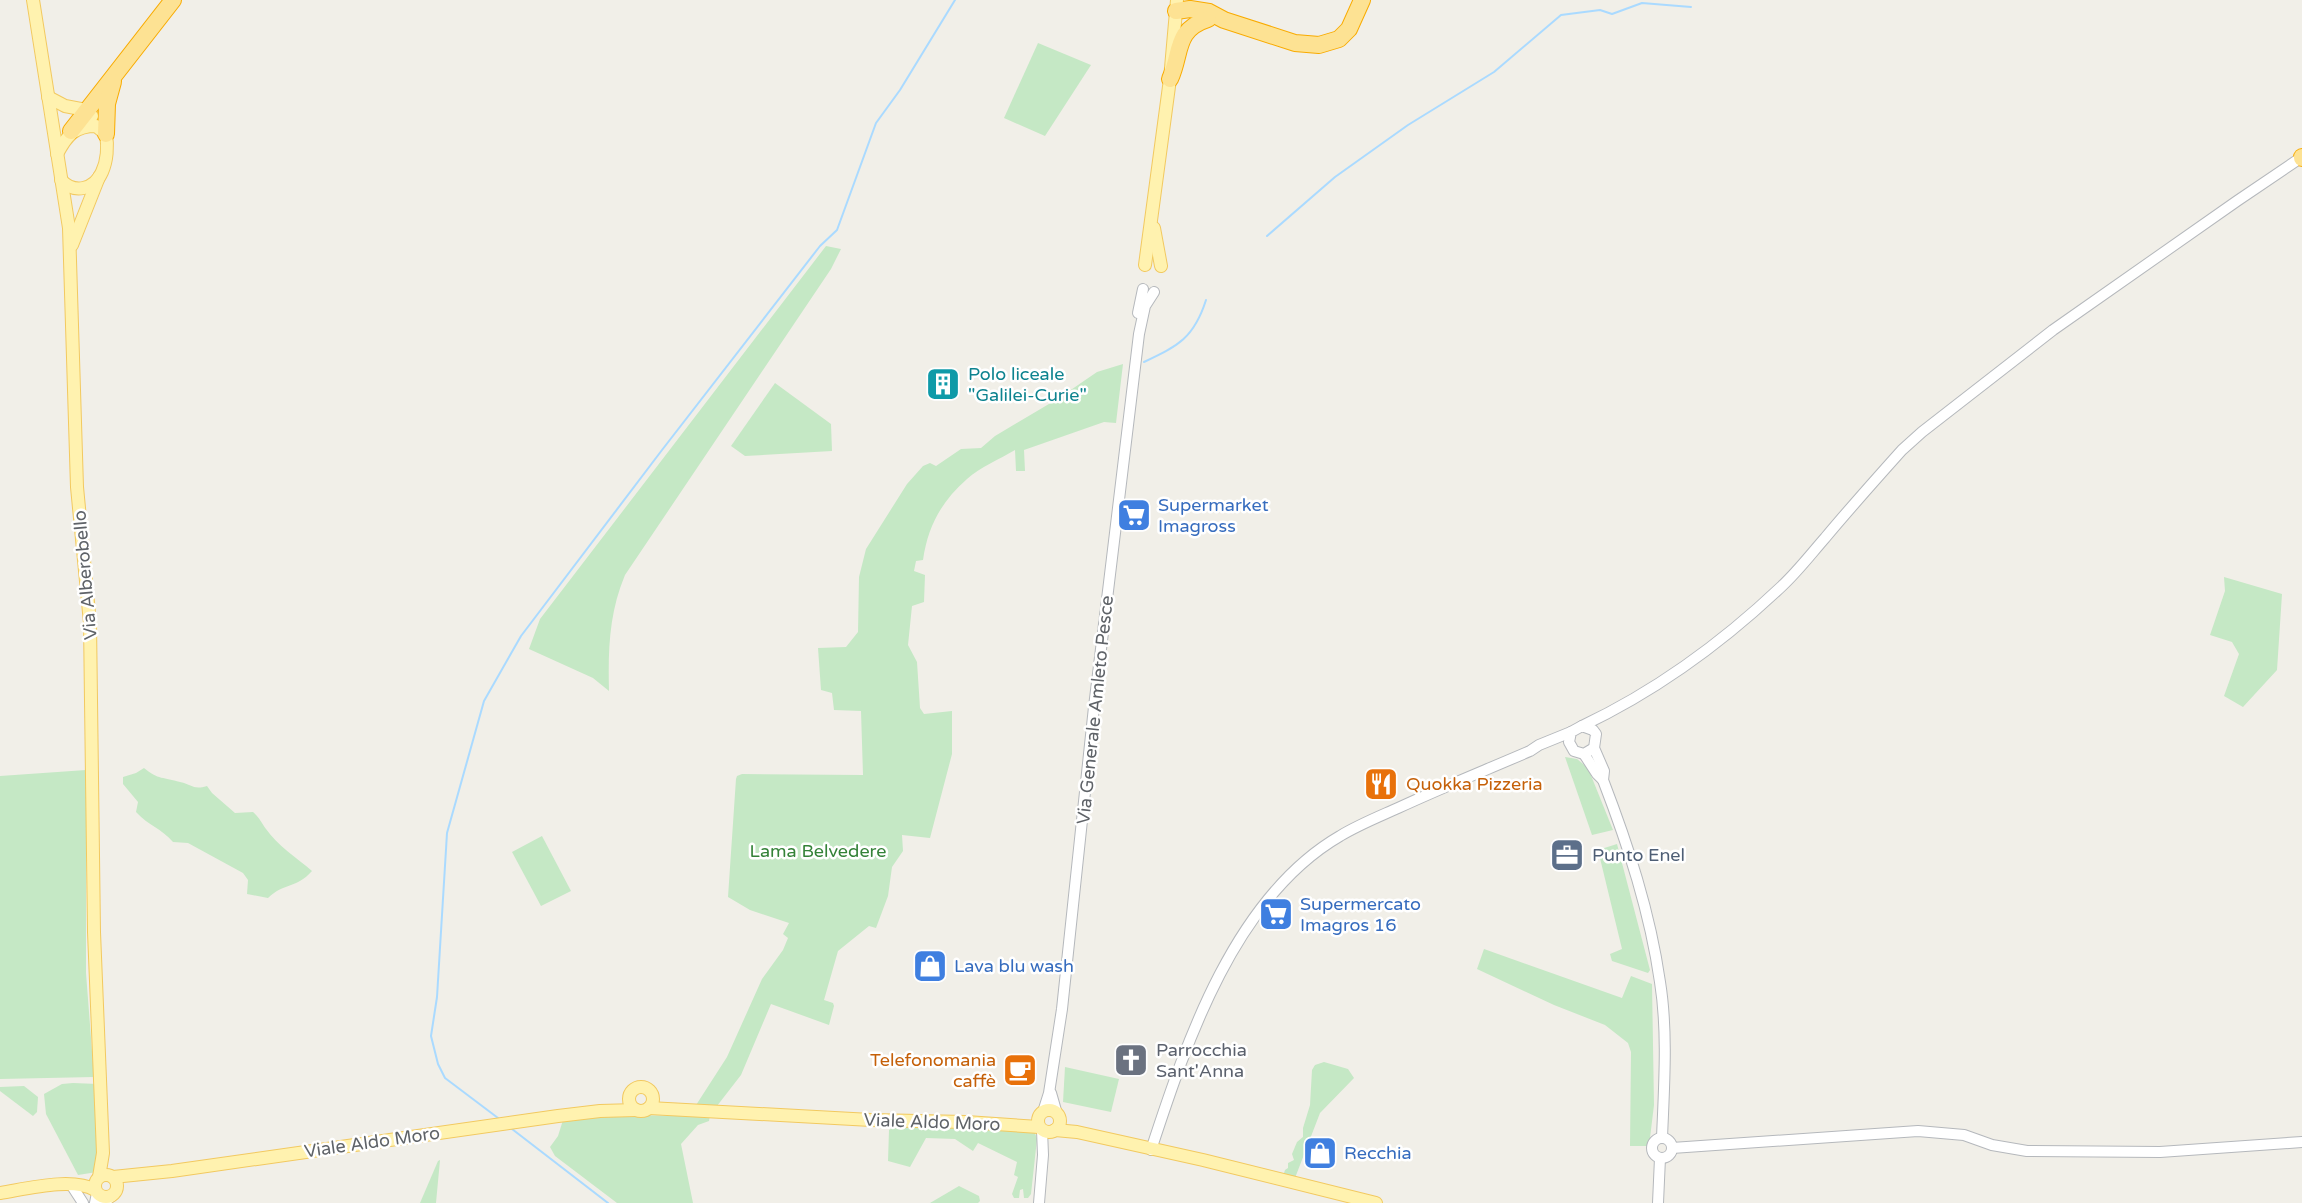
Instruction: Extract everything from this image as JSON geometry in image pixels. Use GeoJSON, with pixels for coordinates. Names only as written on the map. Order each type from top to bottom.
{"type":"FeatureCollection","features":[{"type":"Feature","properties":{"kind":"highway"},"geometry":{"type":"LineString","coordinates":[[152,25],[160,0]]}},
{"type":"Feature","properties":{"kind":"highway"},"geometry":{"type":"LineString","coordinates":[[71,131],[173,0]]}},
{"type":"Feature","properties":{"kind":"highway"},"geometry":{"type":"LineString","coordinates":[[1195,0],[1214,17],[1295,43],[1319,45],[1339,38],[1349,29],[1358,4]]}},
{"type":"Feature","properties":{"kind":"highway"},"geometry":{"type":"LineString","coordinates":[[1176,6],[1197,20],[1214,17]]}},
{"type":"Feature","properties":{"kind":"highway"},"geometry":{"type":"LineString","coordinates":[[1170,79],[1186,31],[1196,23],[1214,17]]}},
{"type":"Feature","properties":{"kind":"highway"},"geometry":{"type":"LineString","coordinates":[[103,131],[114,76]]}},
{"type":"Feature","properties":{"kind":"main road","name":"Via Alberobello"},"geometry":{"type":"LineString","coordinates":[[33,0],[69,228],[77,487],[90,623],[94,932],[104,1188]]}},
{"type":"Feature","properties":{"kind":"main road"},"geometry":{"type":"LineString","coordinates":[[1145,265],[1170,79],[1176,6]]}},
{"type":"Feature","properties":{"kind":"main road"},"geometry":{"type":"LineString","coordinates":[[48,97],[65,107],[86,110],[103,131],[107,156],[69,252]]}},
{"type":"Feature","properties":{"kind":"main road"},"geometry":{"type":"LineString","coordinates":[[57,154],[71,131],[88,126],[103,131]]}},
{"type":"Feature","properties":{"kind":"main road"},"geometry":{"type":"LineString","coordinates":[[61,180],[67,186],[78,190],[99,177]]}},
{"type":"Feature","properties":{"kind":"main road"},"geometry":{"type":"LineString","coordinates":[[1153,213],[1154,235],[1161,266]]}},
{"type":"Feature","properties":{"kind":"main road"},"geometry":{"type":"LineString","coordinates":[[648,1088],[653,1094],[653,1102],[643,1109],[631,1105],[630,1095],[634,1089],[648,1088]]}},
{"type":"Feature","properties":{"kind":"main road","name":"Viale Aldo Moro"},"geometry":{"type":"LineString","coordinates":[[653,1094],[685,1111]]}},
{"type":"Feature","properties":{"kind":"main road","name":"Viale Aldo Moro"},"geometry":{"type":"LineString","coordinates":[[600,1111],[613,1107],[630,1095]]}},
{"type":"Feature","properties":{"kind":"main road","name":"Viale Aldo Moro"},"geometry":{"type":"LineString","coordinates":[[104,1188],[143,1173],[600,1111],[643,1109],[871,1120],[1017,1124],[1049,1122],[1077,1132],[1376,1203]]}},
{"type":"Feature","properties":{"kind":"main road"},"geometry":{"type":"LineString","coordinates":[[0,1193],[67,1185],[72,1180],[104,1188]]}},
{"type":"Feature","properties":{"kind":"street"},"geometry":{"type":"LineString","coordinates":[[1151,1150],[1171,1092],[1222,968],[1245,930],[1273,894],[1312,855],[1339,836],[1421,797],[1570,737],[1583,726],[1616,710],[1673,674],[1712,646],[1782,586],[1902,450],[1922,432],[2053,330],[2302,157]]}},
{"type":"Feature","properties":{"kind":"street","name":"Via Generale Amleto Pesce"},"geometry":{"type":"LineString","coordinates":[[1039,1203],[1139,334],[1138,313],[1149,290]]}},
{"type":"Feature","properties":{"kind":"street"},"geometry":{"type":"LineString","coordinates":[[1596,734],[1616,710]]}},
{"type":"Feature","properties":{"kind":"street"},"geometry":{"type":"LineString","coordinates":[[1583,726],[1596,734],[1597,739],[1589,751]]}},
{"type":"Feature","properties":{"kind":"street"},"geometry":{"type":"LineString","coordinates":[[1570,737],[1574,751],[1589,751]]}},
{"type":"Feature","properties":{"kind":"street"},"geometry":{"type":"LineString","coordinates":[[1589,751],[1625,836],[1647,912],[1661,983],[1664,1067],[1662,1138]]}},
{"type":"Feature","properties":{"kind":"street"},"geometry":{"type":"LineString","coordinates":[[1672,1148],[1918,1131],[1964,1135],[1992,1145],[2026,1151],[2160,1152],[2302,1142]]}},
{"type":"Feature","properties":{"kind":"street"},"geometry":{"type":"LineString","coordinates":[[1658,1138],[1662,1138],[1667,1139],[1672,1148],[1668,1156],[1660,1158],[1654,1154],[1652,1146],[1658,1138]]}},
{"type":"Feature","properties":{"kind":"street"},"geometry":{"type":"LineString","coordinates":[[1658,1203],[1660,1158]]}},
{"type":"Feature","properties":{"kind":"street"},"geometry":{"type":"LineString","coordinates":[[67,1185],[83,1203]]}},
{"type":"Feature","properties":{"kind":"green space"},"geometry":{"type":"Polygon","coordinates":[[[1038,43],[1091,65],[1045,136],[1004,118],[1038,43]]]}},
{"type":"Feature","properties":{"kind":"green space"},"geometry":{"type":"Polygon","coordinates":[[[826,246],[841,249],[831,269],[625,575],[611,632],[609,691],[593,678],[529,649],[540,619],[826,246]]]}},
{"type":"Feature","properties":{"kind":"green space","name":"Lama Belvedere"},"geometry":{"type":"Polygon","coordinates":[[[1123,364],[1116,423],[1104,422],[1024,450],[1025,471],[1016,471],[1015,450],[967,479],[943,506],[932,525],[923,560],[916,561],[914,571],[925,575],[924,602],[912,606],[908,645],[917,662],[920,708],[924,714],[952,711],[952,754],[930,838],[902,835],[903,851],[892,867],[888,896],[876,928],[869,926],[838,951],[824,1000],[834,1006],[829,1025],[771,1004],[741,1075],[710,1115],[709,1121],[698,1125],[681,1144],[693,1203],[617,1203],[555,1156],[550,1147],[558,1136],[563,1120],[626,1115],[689,1116],[727,1057],[762,979],[783,950],[788,938],[783,934],[789,923],[750,910],[728,897],[736,779],[742,774],[863,775],[861,711],[834,710],[832,693],[821,690],[818,648],[846,647],[858,632],[859,577],[866,549],[907,484],[923,466],[930,463],[936,466],[961,449],[981,448],[995,436],[1097,372],[1123,364]]]}},
{"type":"Feature","properties":{"kind":"green space"},"geometry":{"type":"Polygon","coordinates":[[[775,383],[831,424],[832,451],[745,456],[731,446],[775,383]]]}},
{"type":"Feature","properties":{"kind":"green space"},"geometry":{"type":"Polygon","coordinates":[[[2224,577],[2282,594],[2277,670],[2243,707],[2224,696],[2239,654],[2232,642],[2210,635],[2225,591],[2224,577]]]}},
{"type":"Feature","properties":{"kind":"green space"},"geometry":{"type":"Polygon","coordinates":[[[1565,757],[1577,759],[1588,768],[1613,830],[1592,835],[1565,757]]]}},
{"type":"Feature","properties":{"kind":"green space"},"geometry":{"type":"Polygon","coordinates":[[[144,768],[161,778],[196,787],[207,786],[235,813],[253,812],[276,840],[312,871],[301,881],[268,898],[247,894],[248,880],[243,873],[188,843],[173,842],[136,812],[138,802],[123,784],[123,777],[144,768]]]}},
{"type":"Feature","properties":{"kind":"green space"},"geometry":{"type":"Polygon","coordinates":[[[86,770],[86,973],[94,1077],[0,1079],[0,776],[86,770]]]}},
{"type":"Feature","properties":{"kind":"green space"},"geometry":{"type":"Polygon","coordinates":[[[542,836],[571,891],[541,906],[512,852],[542,836]]]}},
{"type":"Feature","properties":{"kind":"green space"},"geometry":{"type":"Polygon","coordinates":[[[1617,844],[1650,970],[1648,973],[1612,961],[1610,954],[1622,949],[1598,850],[1617,844]]]}},
{"type":"Feature","properties":{"kind":"green space"},"geometry":{"type":"Polygon","coordinates":[[[1484,949],[1622,998],[1631,976],[1652,984],[1654,1105],[1649,1146],[1630,1146],[1631,1052],[1628,1043],[1605,1025],[1554,1005],[1477,969],[1484,949]]]}},
{"type":"Feature","properties":{"kind":"green space"},"geometry":{"type":"Polygon","coordinates":[[[1324,1062],[1348,1069],[1354,1078],[1320,1113],[1295,1178],[1283,1176],[1288,1163],[1294,1160],[1292,1154],[1297,1142],[1303,1137],[1310,1105],[1312,1070],[1315,1065],[1324,1062]]]}},
{"type":"Feature","properties":{"kind":"green space"},"geometry":{"type":"Polygon","coordinates":[[[1065,1067],[1119,1079],[1111,1112],[1063,1102],[1065,1067]]]}},
{"type":"Feature","properties":{"kind":"green space"},"geometry":{"type":"Polygon","coordinates":[[[62,1084],[98,1084],[97,1172],[78,1175],[46,1114],[44,1094],[62,1084]]]}},
{"type":"Feature","properties":{"kind":"green space"},"geometry":{"type":"Polygon","coordinates":[[[24,1086],[38,1097],[37,1112],[33,1116],[0,1091],[0,1087],[24,1086]]]}},
{"type":"Feature","properties":{"kind":"green space"},"geometry":{"type":"Polygon","coordinates":[[[893,1127],[1000,1129],[1035,1133],[1037,1139],[1031,1194],[1024,1198],[1023,1189],[1020,1190],[1019,1198],[1014,1198],[1012,1194],[1018,1177],[1014,1175],[1017,1162],[978,1143],[973,1151],[955,1139],[926,1138],[910,1167],[888,1161],[889,1130],[893,1127]]]}},
{"type":"Feature","properties":{"kind":"green space"},"geometry":{"type":"Polygon","coordinates":[[[440,1160],[436,1203],[420,1203],[438,1161],[440,1160]]]}},
{"type":"Feature","properties":{"kind":"green space"},"geometry":{"type":"Polygon","coordinates":[[[959,1186],[979,1196],[980,1201],[930,1203],[959,1186]]]}},
{"type":"Feature","properties":{"kind":"waterway"},"geometry":{"type":"LineString","coordinates":[[498,1118],[445,1078],[438,1064],[431,1036],[437,997],[447,833],[484,701],[521,636],[820,246],[837,230],[876,123],[900,90],[955,0]]}},
{"type":"Feature","properties":{"kind":"waterway"},"geometry":{"type":"LineString","coordinates":[[1267,236],[1335,177],[1408,125],[1494,72],[1561,15],[1600,10],[1612,14],[1642,3],[1691,7]]}},
{"type":"Feature","properties":{"kind":"waterway"},"geometry":{"type":"LineString","coordinates":[[1144,362],[1183,339],[1196,323],[1206,300]]}},
{"type":"Feature","properties":{"kind":"waterway"},"geometry":{"type":"LineString","coordinates":[[512,1129],[608,1203]]}},
{"type":"Feature","properties":{"kind":"place","name":"Polo liceale \"Galilei-Curie\""},"geometry":{"type":"Point","coordinates":[943,384]}},
{"type":"Feature","properties":{"kind":"place","name":"Supermarket Imagross"},"geometry":{"type":"Point","coordinates":[1134,515]}},
{"type":"Feature","properties":{"kind":"place","name":"Quokka Pizzeria"},"geometry":{"type":"Point","coordinates":[1381,784]}},
{"type":"Feature","properties":{"kind":"place","name":"Punto Enel"},"geometry":{"type":"Point","coordinates":[1567,855]}},
{"type":"Feature","properties":{"kind":"place","name":"Supermercato Imagros 16"},"geometry":{"type":"Point","coordinates":[1276,914]}},
{"type":"Feature","properties":{"kind":"place","name":"Lava blu wash"},"geometry":{"type":"Point","coordinates":[930,966]}},
{"type":"Feature","properties":{"kind":"place","name":"Parrocchia Sant'Anna"},"geometry":{"type":"Point","coordinates":[1131,1060]}},
{"type":"Feature","properties":{"kind":"place","name":"Telefonomania caffè"},"geometry":{"type":"Point","coordinates":[1020,1070]}},
{"type":"Feature","properties":{"kind":"place","name":"Recchia"},"geometry":{"type":"Point","coordinates":[1320,1153]}}]}
